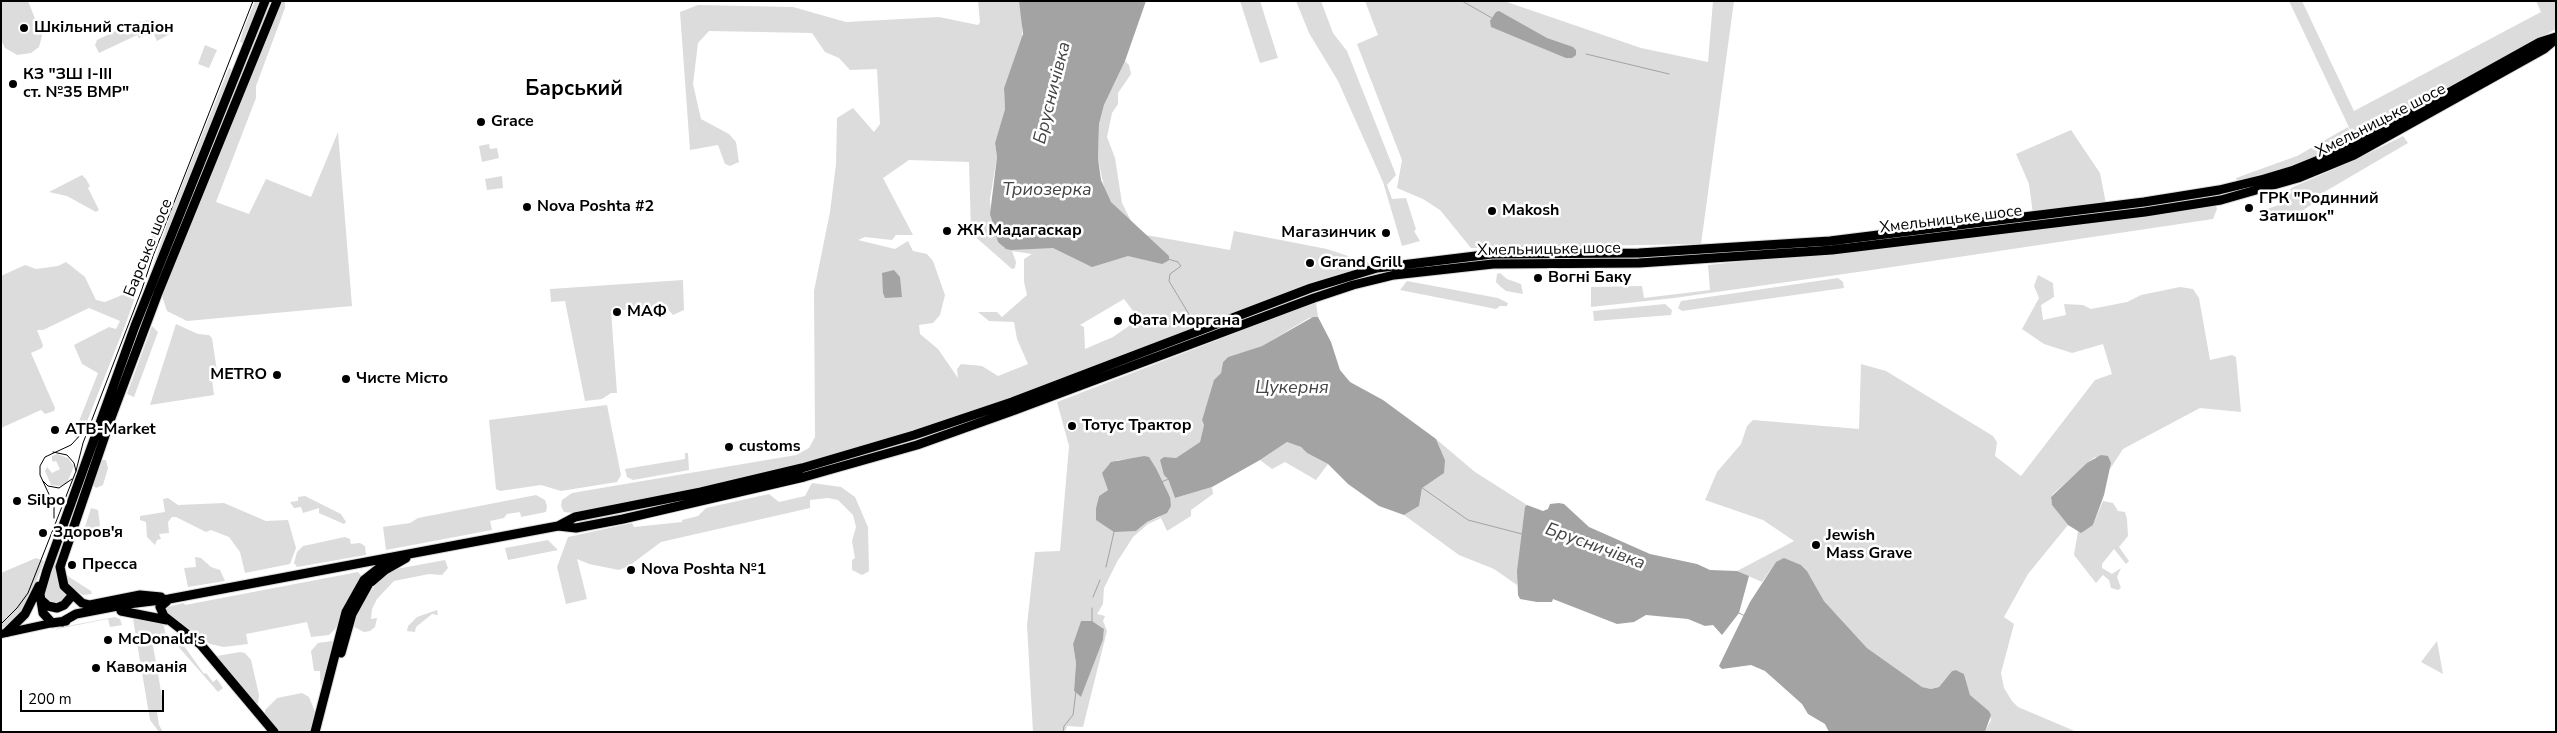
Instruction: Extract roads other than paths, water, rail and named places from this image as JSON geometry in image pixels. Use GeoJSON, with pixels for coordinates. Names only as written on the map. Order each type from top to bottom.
{"type":"FeatureCollection","features":[{"type":"Feature","properties":{"kind":"highway","name":"Барське шосе"},"geometry":{"type":"LineString","coordinates":[[47,570],[135,326],[265,1]]}},
{"type":"Feature","properties":{"kind":"highway"},"geometry":{"type":"LineString","coordinates":[[57,622],[69,607],[69,595],[61,580],[60,567],[75,521],[153,305],[277,1]]}},
{"type":"Feature","properties":{"kind":"highway","name":"Хмельницьке шосе"},"geometry":{"type":"LineString","coordinates":[[1313,293],[1377,268],[1475,255],[1640,253],[1830,241],[2211,191],[2278,175],[2351,147],[2540,42],[2556,38]]}},
{"type":"Feature","properties":{"kind":"highway","name":"Хмельницьке шосе"},"geometry":{"type":"LineString","coordinates":[[1313,293],[1381,278],[1476,266],[1639,263],[1773,255],[2145,212],[2212,201],[2298,178],[2354,155],[2544,49],[2556,38]]}},
{"type":"Feature","properties":{"kind":"highway"},"geometry":{"type":"LineString","coordinates":[[240,62],[250,66]]}},
{"type":"Feature","properties":{"kind":"highway"},"geometry":{"type":"LineString","coordinates":[[2211,191],[2212,201]]}},
{"type":"Feature","properties":{"kind":"highway"},"geometry":{"type":"LineString","coordinates":[[1475,255],[1476,266]]}},
{"type":"Feature","properties":{"kind":"highway"},"geometry":{"type":"LineString","coordinates":[[57,622],[76,614],[128,604],[372,566],[395,557],[558,526],[575,517],[701,492],[793,470],[914,435],[1012,402],[1313,293]]}},
{"type":"Feature","properties":{"kind":"highway"},"geometry":{"type":"LineString","coordinates":[[315,732],[324,716],[352,614],[369,584],[385,570],[415,554]]}},
{"type":"Feature","properties":{"kind":"highway"},"geometry":{"type":"LineString","coordinates":[[369,584],[372,566]]}},
{"type":"Feature","properties":{"kind":"highway"},"geometry":{"type":"LineString","coordinates":[[315,732],[346,612],[372,566]]}},
{"type":"Feature","properties":{"kind":"highway"},"geometry":{"type":"LineString","coordinates":[[47,570],[40,599],[42,614],[57,622],[144,607],[169,599]]}},
{"type":"Feature","properties":{"kind":"highway"},"geometry":{"type":"LineString","coordinates":[[4,633],[25,614],[47,570]]}},
{"type":"Feature","properties":{"kind":"highway"},"geometry":{"type":"LineString","coordinates":[[40,599],[48,606],[57,608],[64,605],[69,595]]}},
{"type":"Feature","properties":{"kind":"highway"},"geometry":{"type":"LineString","coordinates":[[69,595],[82,603],[90,605],[140,595],[169,599]]}},
{"type":"Feature","properties":{"kind":"highway"},"geometry":{"type":"LineString","coordinates":[[169,599],[160,605],[160,609],[170,621],[201,645],[274,732]]}},
{"type":"Feature","properties":{"kind":"highway"},"geometry":{"type":"LineString","coordinates":[[121,611],[149,615],[170,621]]}},
{"type":"Feature","properties":{"kind":"main road"},"geometry":{"type":"LineString","coordinates":[[4,633],[57,622]]}},
{"type":"Feature","properties":{"kind":"water","name":"Триозерка"},"geometry":{"type":"Polygon","coordinates":[[[1019,1],[1146,1],[1125,61],[1104,105],[1099,124],[1098,158],[1101,180],[1111,202],[1169,256],[1169,260],[1166,262],[1162,264],[1128,256],[1092,267],[1053,248],[1011,250],[1006,249],[998,242],[990,214],[997,157],[995,143],[1005,109],[1004,88],[1023,34],[1019,1]]]}},
{"type":"Feature","properties":{"kind":"water"},"geometry":{"type":"Polygon","coordinates":[[[1499,11],[1547,38],[1573,47],[1576,50],[1576,55],[1572,58],[1566,58],[1491,27],[1490,21],[1496,12],[1499,11]]]}},
{"type":"Feature","properties":{"kind":"water"},"geometry":{"type":"Polygon","coordinates":[[[894,270],[900,277],[902,297],[885,298],[882,273],[894,270]]]}},
{"type":"Feature","properties":{"kind":"water","name":"Цукерня"},"geometry":{"type":"Polygon","coordinates":[[[1313,317],[1318,317],[1331,342],[1340,370],[1350,382],[1383,400],[1436,439],[1445,460],[1444,473],[1422,488],[1419,506],[1404,515],[1379,506],[1348,484],[1328,464],[1307,453],[1301,447],[1287,442],[1260,460],[1212,487],[1175,498],[1168,479],[1164,475],[1160,460],[1164,457],[1176,458],[1200,442],[1204,425],[1202,420],[1214,380],[1221,373],[1223,362],[1228,357],[1262,346],[1313,317]]]}},
{"type":"Feature","properties":{"kind":"water"},"geometry":{"type":"Polygon","coordinates":[[[2101,455],[2108,456],[2111,463],[2104,495],[2093,525],[2081,533],[2068,525],[2052,505],[2051,497],[2087,463],[2101,455]]]}},
{"type":"Feature","properties":{"kind":"water"},"geometry":{"type":"Polygon","coordinates":[[[1144,456],[1149,457],[1157,470],[1170,497],[1171,506],[1167,513],[1147,522],[1136,531],[1114,532],[1096,520],[1099,496],[1108,490],[1102,473],[1111,462],[1144,456]]]}},
{"type":"Feature","properties":{"kind":"water"},"geometry":{"type":"Polygon","coordinates":[[[1550,504],[1564,504],[1589,527],[1650,554],[1697,564],[1710,570],[1737,571],[1749,576],[1739,613],[1722,635],[1713,625],[1705,626],[1688,619],[1646,615],[1634,622],[1617,624],[1553,599],[1552,602],[1537,602],[1520,599],[1518,595],[1517,571],[1525,507],[1527,505],[1543,511],[1548,509],[1550,504]]]}},
{"type":"Feature","properties":{"kind":"water"},"geometry":{"type":"Polygon","coordinates":[[[1784,558],[1801,565],[1807,571],[1824,601],[1867,648],[1922,687],[1931,689],[1939,687],[1952,671],[1956,670],[1964,674],[1970,695],[1989,711],[1991,715],[1985,732],[1829,732],[1825,724],[1808,714],[1802,704],[1765,671],[1751,665],[1722,669],[1719,666],[1750,602],[1776,562],[1784,558]]]}},
{"type":"Feature","properties":{"kind":"water"},"geometry":{"type":"Polygon","coordinates":[[[1081,621],[1092,621],[1104,629],[1103,640],[1081,697],[1074,691],[1076,663],[1073,644],[1081,621]]]}},
{"type":"Feature","properties":{"kind":"waterway"},"geometry":{"type":"LineString","coordinates":[[1462,1],[1492,18]]}},
{"type":"Feature","properties":{"kind":"waterway"},"geometry":{"type":"LineString","coordinates":[[1586,54],[1669,74]]}},
{"type":"Feature","properties":{"kind":"waterway","name":"Брусничівка"},"geometry":{"type":"LineString","coordinates":[[1168,259],[1178,262],[1181,266],[1170,274],[1169,281],[1190,316]]}},
{"type":"Feature","properties":{"kind":"waterway"},"geometry":{"type":"LineString","coordinates":[[1161,482],[1169,479]]}},
{"type":"Feature","properties":{"kind":"waterway","name":"Брусничівка"},"geometry":{"type":"LineString","coordinates":[[1421,487],[1468,520],[1522,534]]}},
{"type":"Feature","properties":{"kind":"waterway"},"geometry":{"type":"LineString","coordinates":[[1106,567],[1114,532]]}},
{"type":"Feature","properties":{"kind":"waterway"},"geometry":{"type":"LineString","coordinates":[[1093,597],[1100,580]]}},
{"type":"Feature","properties":{"kind":"waterway"},"geometry":{"type":"LineString","coordinates":[[1092,608],[1092,622]]}},
{"type":"Feature","properties":{"kind":"waterway","name":"Брусничівка"},"geometry":{"type":"LineString","coordinates":[[1737,612],[1745,616]]}},
{"type":"Feature","properties":{"kind":"waterway"},"geometry":{"type":"LineString","coordinates":[[1063,732],[1064,726],[1073,715],[1076,691]]}},
{"type":"Feature","properties":{"kind":"tram line"},"geometry":{"type":"LineString","coordinates":[[1,624],[17,608],[28,593],[76,471],[83,443],[153,256],[253,1]]}},
{"type":"Feature","properties":{"kind":"tram line"},"geometry":{"type":"LineString","coordinates":[[54,518],[54,505],[40,475],[40,466],[45,457],[71,445],[84,431]]}},
{"type":"Feature","properties":{"kind":"tram line"},"geometry":{"type":"LineString","coordinates":[[53,452],[67,455],[74,463],[76,471]]}},
{"type":"Feature","properties":{"kind":"tram line"},"geometry":{"type":"LineString","coordinates":[[43,481],[48,486],[59,488],[72,479]]}},
{"type":"Feature","properties":{"kind":"place","name":"Шкільний стадіон"},"geometry":{"type":"Point","coordinates":[24,28]}},
{"type":"Feature","properties":{"kind":"place","name":"КЗ \"ЗШ І-ІІІ ст. №35 ВМР\""},"geometry":{"type":"Point","coordinates":[13,84]}},
{"type":"Feature","properties":{"kind":"place","name":"Grace"},"geometry":{"type":"Point","coordinates":[481,122]}},
{"type":"Feature","properties":{"kind":"place","name":"Nova Poshta #2"},"geometry":{"type":"Point","coordinates":[527,207]}},
{"type":"Feature","properties":{"kind":"place","name":"ГРК \"Родинний Затишок\""},"geometry":{"type":"Point","coordinates":[2249,208]}},
{"type":"Feature","properties":{"kind":"place","name":"Makosh"},"geometry":{"type":"Point","coordinates":[1492,211]}},
{"type":"Feature","properties":{"kind":"place","name":"ЖК Мадагаскар"},"geometry":{"type":"Point","coordinates":[947,231]}},
{"type":"Feature","properties":{"kind":"place","name":"Магазинчик"},"geometry":{"type":"Point","coordinates":[1386,233]}},
{"type":"Feature","properties":{"kind":"place","name":"Grand Grill"},"geometry":{"type":"Point","coordinates":[1310,263]}},
{"type":"Feature","properties":{"kind":"place","name":"Вогні Баку"},"geometry":{"type":"Point","coordinates":[1538,278]}},
{"type":"Feature","properties":{"kind":"place","name":"МАФ"},"geometry":{"type":"Point","coordinates":[617,312]}},
{"type":"Feature","properties":{"kind":"place","name":"Фата Моргана"},"geometry":{"type":"Point","coordinates":[1118,321]}},
{"type":"Feature","properties":{"kind":"place","name":"METRO"},"geometry":{"type":"Point","coordinates":[277,375]}},
{"type":"Feature","properties":{"kind":"place","name":"Чисте Місто"},"geometry":{"type":"Point","coordinates":[346,379]}},
{"type":"Feature","properties":{"kind":"place","name":"Тотус Трактор"},"geometry":{"type":"Point","coordinates":[1072,426]}},
{"type":"Feature","properties":{"kind":"place","name":"ATB-Market"},"geometry":{"type":"Point","coordinates":[55,430]}},
{"type":"Feature","properties":{"kind":"place","name":"customs"},"geometry":{"type":"Point","coordinates":[729,447]}},
{"type":"Feature","properties":{"kind":"place","name":"Silpo"},"geometry":{"type":"Point","coordinates":[17,501]}},
{"type":"Feature","properties":{"kind":"place","name":"Здоров'я"},"geometry":{"type":"Point","coordinates":[43,533]}},
{"type":"Feature","properties":{"kind":"place","name":"Jewish Mass Grave"},"geometry":{"type":"Point","coordinates":[1816,545]}},
{"type":"Feature","properties":{"kind":"place","name":"Пресса"},"geometry":{"type":"Point","coordinates":[72,565]}},
{"type":"Feature","properties":{"kind":"place","name":"Nova Poshta №1"},"geometry":{"type":"Point","coordinates":[631,570]}},
{"type":"Feature","properties":{"kind":"place","name":"McDonald's"},"geometry":{"type":"Point","coordinates":[108,640]}},
{"type":"Feature","properties":{"kind":"place","name":"Кавоманія"},"geometry":{"type":"Point","coordinates":[96,668]}},
{"type":"Feature","properties":{"kind":"district","name":"Барський"},"geometry":{"type":"Point","coordinates":[574,90]}}]}
